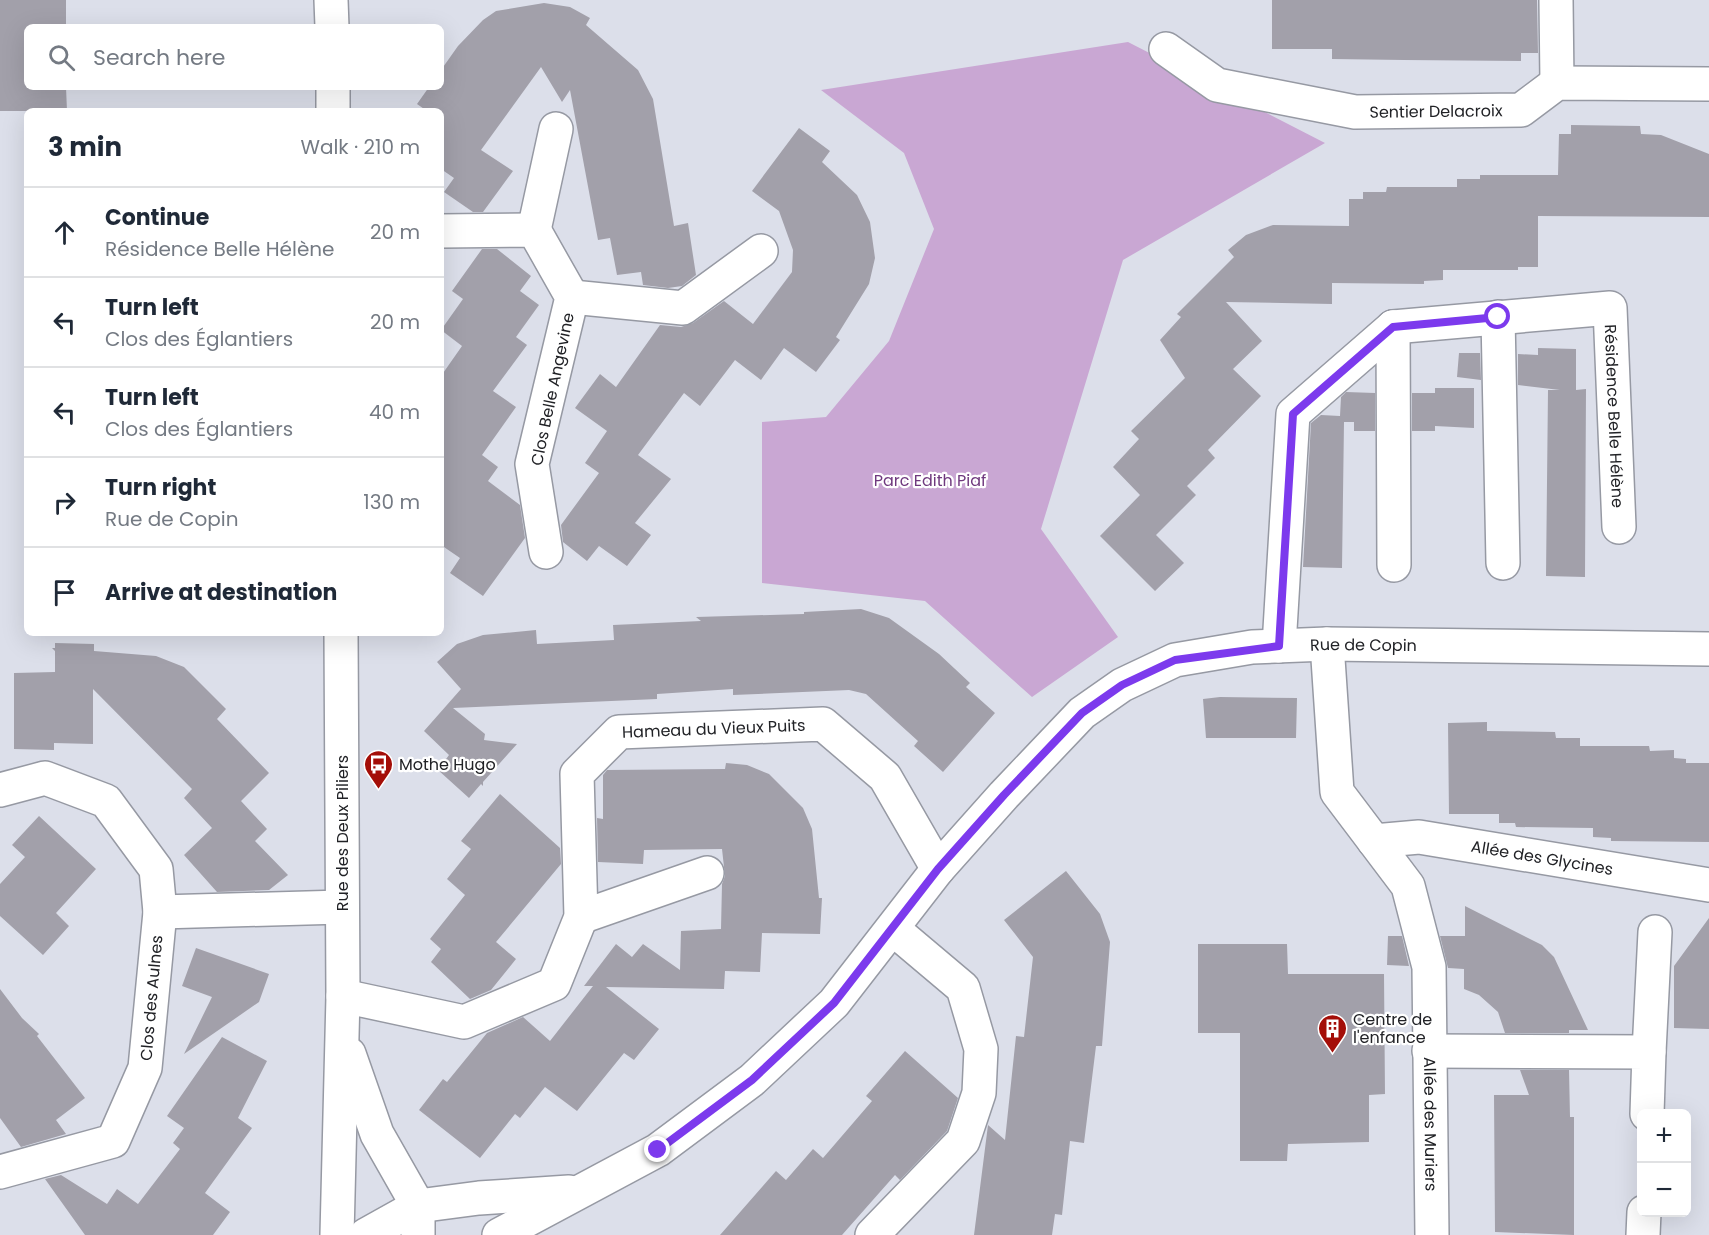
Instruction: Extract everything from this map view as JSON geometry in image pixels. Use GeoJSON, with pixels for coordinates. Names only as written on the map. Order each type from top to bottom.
{"type":"FeatureCollection","features":[{"type":"Feature","properties":{"kind":"street"},"geometry":{"type":"LineString","coordinates":[[332,0],[332,24]]}},
{"type":"Feature","properties":{"kind":"street"},"geometry":{"type":"LineString","coordinates":[[1556,0],[1557,83],[1709,84]]}},
{"type":"Feature","properties":{"kind":"street","name":"Sentier Delacroix"},"geometry":{"type":"LineString","coordinates":[[1166,49],[1217,85],[1355,112],[1521,110],[1557,83]]}},
{"type":"Feature","properties":{"kind":"street"},"geometry":{"type":"LineString","coordinates":[[333,90],[333,108]]}},
{"type":"Feature","properties":{"kind":"street"},"geometry":{"type":"LineString","coordinates":[[444,231],[534,230],[556,129]]}},
{"type":"Feature","properties":{"kind":"street","name":"Clos Belle Angevine"},"geometry":{"type":"LineString","coordinates":[[534,230],[572,297],[532,464],[546,552]]}},
{"type":"Feature","properties":{"kind":"street","name":"Clos Belle Angevine"},"geometry":{"type":"LineString","coordinates":[[572,297],[683,308],[761,251]]}},
{"type":"Feature","properties":{"kind":"street","name":"Résidence Belle Hélène"},"geometry":{"type":"LineString","coordinates":[[1393,327],[1610,308],[1619,526]]}},
{"type":"Feature","properties":{"kind":"street"},"geometry":{"type":"LineString","coordinates":[[1498,317],[1503,563]]}},
{"type":"Feature","properties":{"kind":"street"},"geometry":{"type":"LineString","coordinates":[[1393,327],[1394,566]]}},
{"type":"Feature","properties":{"kind":"street"},"geometry":{"type":"LineString","coordinates":[[1279,646],[1293,414],[1393,327]]}},
{"type":"Feature","properties":{"kind":"street","name":"Rue des Deux Piliers"},"geometry":{"type":"LineString","coordinates":[[337,1235],[342,1033],[341,636]]}},
{"type":"Feature","properties":{"kind":"street","name":"Rue de Copin"},"geometry":{"type":"LineString","coordinates":[[499,1235],[658,1150],[752,1080],[834,1003],[938,869],[1004,795],[1082,713],[1122,685],[1175,660],[1279,646],[1327,644],[1709,649]]}},
{"type":"Feature","properties":{"kind":"street","name":"Allée des Muriers"},"geometry":{"type":"LineString","coordinates":[[1327,644],[1337,792],[1408,886],[1429,967],[1432,1235]]}},
{"type":"Feature","properties":{"kind":"street","name":"Hameau du Vieux Puits"},"geometry":{"type":"LineString","coordinates":[[342,996],[464,1022],[554,984],[580,917],[578,774],[619,732],[823,724],[885,777],[938,869]]}},
{"type":"Feature","properties":{"kind":"street","name":"Clos des Aulnes"},"geometry":{"type":"LineString","coordinates":[[0,790],[45,778],[106,801],[156,869],[160,912],[145,1068],[113,1141],[0,1172]]}},
{"type":"Feature","properties":{"kind":"street","name":"Allée des Glycines"},"geometry":{"type":"LineString","coordinates":[[1374,841],[1419,837],[1709,885]]}},
{"type":"Feature","properties":{"kind":"street"},"geometry":{"type":"LineString","coordinates":[[580,917],[707,873]]}},
{"type":"Feature","properties":{"kind":"street","name":"Clos des Aulnes"},"geometry":{"type":"LineString","coordinates":[[160,912],[342,907]]}},
{"type":"Feature","properties":{"kind":"street"},"geometry":{"type":"LineString","coordinates":[[872,1235],[963,1141],[979,1093],[981,1049],[963,988],[893,929]]}},
{"type":"Feature","properties":{"kind":"street"},"geometry":{"type":"LineString","coordinates":[[1647,1109],[1655,932]]}},
{"type":"Feature","properties":{"kind":"street","name":"Rue des Deux Piliers"},"geometry":{"type":"LineString","coordinates":[[342,1033],[376,1134],[418,1221]]}},
{"type":"Feature","properties":{"kind":"street"},"geometry":{"type":"LineString","coordinates":[[1429,1051],[1649,1052]]}},
{"type":"Feature","properties":{"kind":"street"},"geometry":{"type":"LineString","coordinates":[[366,1235],[418,1221],[479,1198],[583,1191]]}},
{"type":"Feature","properties":{"kind":"street"},"geometry":{"type":"LineString","coordinates":[[1643,1235],[1644,1217]]}},
{"type":"Feature","properties":{"kind":"green space","name":"Parc Edith Piaf"},"geometry":{"type":"Polygon","coordinates":[[[1128,42],[1325,143],[1123,260],[1041,529],[1118,637],[1032,697],[925,601],[762,583],[762,422],[826,417],[889,341],[934,229],[904,153],[821,90],[1128,42]]]}},
{"type":"Feature","properties":{"kind":"building"},"geometry":{"type":"Polygon","coordinates":[[[0,0],[66,0],[66,24],[24,24],[24,90],[66,90],[67,108],[24,108],[24,111],[0,111],[0,0]]]}},
{"type":"Feature","properties":{"kind":"building"},"geometry":{"type":"Polygon","coordinates":[[[1272,0],[1537,0],[1538,53],[1521,53],[1521,61],[1332,59],[1332,49],[1272,49],[1272,0]]]}},
{"type":"Feature","properties":{"kind":"building"},"geometry":{"type":"Polygon","coordinates":[[[544,3],[570,7],[590,18],[586,25],[638,70],[653,99],[674,226],[688,223],[696,275],[682,286],[668,288],[643,285],[641,272],[617,275],[610,238],[598,240],[570,90],[562,102],[541,67],[481,150],[513,171],[483,212],[473,212],[444,192],[454,178],[444,171],[444,108],[423,108],[417,104],[427,90],[444,90],[444,66],[458,46],[483,20],[496,11],[544,3]]]}},
{"type":"Feature","properties":{"kind":"building"},"geometry":{"type":"Polygon","coordinates":[[[1571,125],[1640,126],[1641,134],[1661,135],[1709,154],[1709,217],[1538,216],[1538,267],[1518,267],[1518,270],[1443,270],[1443,280],[1424,281],[1424,284],[1332,283],[1332,304],[1226,302],[1262,341],[1233,369],[1261,396],[1208,450],[1215,458],[1187,486],[1196,495],[1156,535],[1184,563],[1155,591],[1100,536],[1140,495],[1113,467],[1139,439],[1131,431],[1185,378],[1160,340],[1181,317],[1177,314],[1234,257],[1228,250],[1246,235],[1273,225],[1349,226],[1349,199],[1363,199],[1363,192],[1386,192],[1387,187],[1457,187],[1457,179],[1480,179],[1480,175],[1558,175],[1559,134],[1571,134],[1571,125]]]}},
{"type":"Feature","properties":{"kind":"building"},"geometry":{"type":"Polygon","coordinates":[[[799,128],[830,151],[822,162],[857,195],[870,222],[875,258],[869,284],[836,337],[840,340],[816,372],[784,348],[761,380],[735,360],[700,406],[684,393],[638,455],[671,479],[635,523],[651,535],[627,566],[599,546],[587,561],[563,542],[561,525],[599,473],[585,463],[607,431],[575,408],[600,374],[616,387],[660,325],[681,327],[693,323],[724,301],[753,324],[792,272],[793,250],[779,211],[752,191],[799,128]]]}},
{"type":"Feature","properties":{"kind":"building"},"geometry":{"type":"Polygon","coordinates":[[[482,249],[497,249],[531,276],[520,291],[539,305],[516,337],[527,345],[493,391],[516,407],[482,455],[498,467],[488,481],[520,505],[525,538],[483,596],[450,573],[460,558],[444,547],[444,372],[462,346],[444,332],[444,326],[463,299],[452,291],[482,249]]]}},
{"type":"Feature","properties":{"kind":"building"},"geometry":{"type":"Polygon","coordinates":[[[1538,348],[1576,349],[1576,390],[1586,389],[1585,577],[1546,576],[1548,390],[1560,390],[1518,385],[1518,354],[1538,355],[1538,348]]]}},
{"type":"Feature","properties":{"kind":"building"},"geometry":{"type":"Polygon","coordinates":[[[1459,353],[1480,353],[1481,380],[1457,377],[1459,353]]]}},
{"type":"Feature","properties":{"kind":"building"},"geometry":{"type":"Polygon","coordinates":[[[1435,388],[1474,388],[1474,428],[1435,426],[1435,431],[1412,431],[1412,393],[1435,393],[1435,388]]]}},
{"type":"Feature","properties":{"kind":"building"},"geometry":{"type":"Polygon","coordinates":[[[1346,392],[1375,393],[1375,431],[1354,431],[1354,422],[1344,422],[1342,568],[1303,567],[1311,423],[1321,415],[1340,416],[1341,397],[1346,392]]]}},
{"type":"Feature","properties":{"kind":"building"},"geometry":{"type":"Polygon","coordinates":[[[861,609],[889,618],[939,654],[970,683],[966,687],[995,713],[943,772],[914,746],[918,741],[866,694],[849,690],[733,695],[733,689],[657,694],[657,699],[453,708],[485,734],[484,740],[517,744],[483,782],[483,786],[481,784],[469,798],[438,770],[449,755],[424,731],[461,689],[437,662],[457,644],[483,635],[536,630],[537,644],[614,640],[613,625],[701,621],[696,617],[804,614],[804,612],[861,609]]]}},
{"type":"Feature","properties":{"kind":"building"},"geometry":{"type":"Polygon","coordinates":[[[55,643],[94,644],[94,651],[156,656],[184,667],[226,709],[217,719],[269,773],[241,801],[267,829],[255,841],[288,875],[269,890],[217,892],[184,855],[212,828],[184,798],[192,789],[93,689],[93,744],[54,743],[54,750],[14,749],[14,673],[55,672],[55,651],[52,648],[55,648],[55,643]]]}},
{"type":"Feature","properties":{"kind":"building"},"geometry":{"type":"Polygon","coordinates":[[[1220,697],[1297,698],[1296,738],[1206,738],[1203,699],[1220,697]]]}},
{"type":"Feature","properties":{"kind":"building"},"geometry":{"type":"Polygon","coordinates":[[[1487,722],[1487,731],[1555,732],[1556,738],[1580,738],[1580,746],[1649,746],[1650,751],[1674,750],[1674,758],[1686,759],[1686,763],[1709,763],[1709,842],[1611,841],[1611,838],[1593,837],[1593,828],[1516,827],[1515,823],[1499,823],[1499,814],[1449,814],[1448,723],[1487,722]]]}},
{"type":"Feature","properties":{"kind":"building"},"geometry":{"type":"Polygon","coordinates":[[[726,763],[747,765],[769,774],[803,808],[812,829],[819,898],[822,898],[820,934],[762,933],[760,972],[725,971],[724,989],[606,987],[659,1029],[634,1060],[624,1053],[577,1111],[545,1087],[520,1118],[515,1114],[480,1158],[419,1110],[443,1079],[447,1082],[487,1033],[523,1017],[550,1041],[593,986],[584,986],[616,944],[632,957],[643,944],[680,970],[681,931],[721,929],[722,884],[725,876],[722,849],[644,850],[643,864],[598,862],[597,818],[603,819],[603,775],[607,770],[725,769],[726,763]]]}},
{"type":"Feature","properties":{"kind":"building"},"geometry":{"type":"Polygon","coordinates":[[[500,794],[560,848],[561,864],[496,942],[516,959],[491,990],[470,999],[431,962],[441,949],[430,939],[465,895],[447,879],[471,849],[461,841],[500,794]]]}},
{"type":"Feature","properties":{"kind":"building"},"geometry":{"type":"Polygon","coordinates":[[[39,816],[96,869],[56,913],[69,926],[43,955],[0,916],[0,884],[25,857],[12,845],[39,816]]]}},
{"type":"Feature","properties":{"kind":"building"},"geometry":{"type":"Polygon","coordinates":[[[1066,871],[1100,914],[1110,942],[1102,1046],[1096,1046],[1084,1143],[1070,1141],[1062,1215],[1055,1214],[1052,1235],[974,1235],[988,1125],[1005,1140],[1016,1036],[1024,1037],[1033,957],[1004,920],[1066,871]]]}},
{"type":"Feature","properties":{"kind":"building"},"geometry":{"type":"Polygon","coordinates":[[[1465,906],[1542,945],[1554,957],[1588,1030],[1569,1030],[1569,1033],[1505,1033],[1498,1012],[1479,995],[1464,989],[1464,969],[1448,968],[1440,936],[1465,936],[1465,906]]]}},
{"type":"Feature","properties":{"kind":"building"},"geometry":{"type":"Polygon","coordinates":[[[1709,918],[1709,1029],[1674,1028],[1674,966],[1709,918]]]}},
{"type":"Feature","properties":{"kind":"building"},"geometry":{"type":"Polygon","coordinates":[[[1388,936],[1402,936],[1409,966],[1387,965],[1388,936]]]}},
{"type":"Feature","properties":{"kind":"building","name":"Centre de l'enfance"},"geometry":{"type":"Polygon","coordinates":[[[1198,944],[1287,944],[1288,974],[1384,974],[1385,1094],[1369,1095],[1369,1142],[1288,1144],[1287,1161],[1240,1161],[1240,1033],[1198,1033],[1198,944]]]}},
{"type":"Feature","properties":{"kind":"building"},"geometry":{"type":"Polygon","coordinates":[[[196,948],[269,974],[259,1002],[184,1054],[212,997],[182,986],[196,948]]]}},
{"type":"Feature","properties":{"kind":"building"},"geometry":{"type":"Polygon","coordinates":[[[0,989],[22,1018],[39,1034],[37,1036],[85,1098],[56,1120],[66,1134],[21,1147],[0,1118],[0,989]]]}},
{"type":"Feature","properties":{"kind":"building"},"geometry":{"type":"Polygon","coordinates":[[[222,1037],[267,1061],[238,1118],[252,1128],[205,1193],[230,1212],[213,1235],[85,1235],[45,1179],[61,1175],[107,1204],[117,1189],[138,1204],[180,1149],[173,1143],[184,1128],[167,1116],[222,1037]]]}},
{"type":"Feature","properties":{"kind":"building"},"geometry":{"type":"Polygon","coordinates":[[[905,1051],[958,1098],[947,1131],[900,1180],[895,1175],[842,1235],[720,1235],[776,1171],[786,1180],[813,1149],[823,1158],[872,1101],[866,1096],[905,1051]]]}},
{"type":"Feature","properties":{"kind":"building"},"geometry":{"type":"Polygon","coordinates":[[[1520,1070],[1569,1070],[1570,1117],[1574,1117],[1574,1235],[1495,1232],[1494,1095],[1529,1095],[1520,1070]]]}},
{"type":"Feature","properties":{"kind":"place","name":"Mothe Hugo"},"geometry":{"type":"Point","coordinates":[378,790]}},
{"type":"Feature","properties":{"kind":"place","name":"Centre de l'enfance"},"geometry":{"type":"Point","coordinates":[1332,1054]}},
{"type":"Feature","properties":{"kind":"route"},"geometry":{"type":"LineString","coordinates":[[658,1150],[752,1080],[834,1003],[938,869],[1082,713],[1122,685],[1175,660],[1252,647],[1279,646],[1293,414],[1393,327],[1498,317]]}}]}
